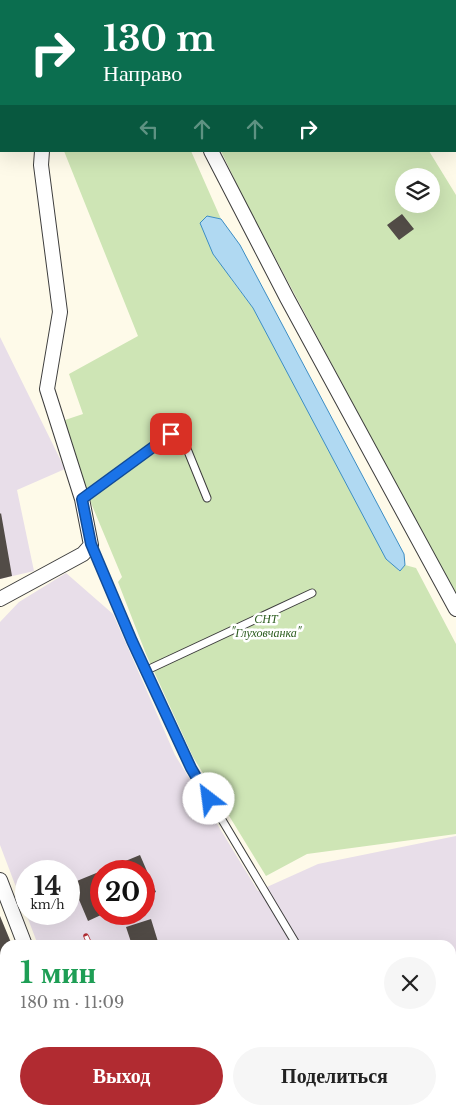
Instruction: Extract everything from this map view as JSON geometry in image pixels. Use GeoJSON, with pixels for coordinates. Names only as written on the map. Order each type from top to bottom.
{"type":"FeatureCollection","features":[{"type":"Feature","properties":{"kind":"street"},"geometry":{"type":"LineString","coordinates":[[0,599],[83,554],[91,544],[82,499],[47,389],[60,312],[41,165],[42,152]]}},
{"type":"Feature","properties":{"kind":"street"},"geometry":{"type":"LineString","coordinates":[[212,152],[287,298],[456,609]]}},
{"type":"Feature","properties":{"kind":"street"},"geometry":{"type":"LineString","coordinates":[[0,880],[23,940]]}},
{"type":"Feature","properties":{"kind":"lane"},"geometry":{"type":"LineString","coordinates":[[82,499],[171,434],[180,436],[185,444],[206,498]]}},
{"type":"Feature","properties":{"kind":"lane"},"geometry":{"type":"LineString","coordinates":[[91,544],[145,671],[191,768],[294,940]]}},
{"type":"Feature","properties":{"kind":"lane"},"geometry":{"type":"LineString","coordinates":[[145,671],[312,593]]}},
{"type":"Feature","properties":{"kind":"shaded area"},"geometry":{"type":"Polygon","coordinates":[[[0,337],[65,469],[17,490],[34,571],[0,579],[0,337]]]}},
{"type":"Feature","properties":{"kind":"shaded area"},"geometry":{"type":"Polygon","coordinates":[[[66,573],[113,614],[175,755],[258,891],[318,864],[456,836],[456,940],[36,940],[30,925],[80,925],[80,860],[15,860],[15,884],[0,845],[0,622],[19,602],[66,573]]]}},
{"type":"Feature","properties":{"kind":"shaded area"},"geometry":{"type":"Polygon","coordinates":[[[0,916],[4,940],[0,940],[0,916]]]}},
{"type":"Feature","properties":{"kind":"green space","name":"СНТ \"Глуховчанка\""},"geometry":{"type":"Polygon","coordinates":[[[64,152],[191,152],[221,219],[207,216],[231,279],[253,308],[399,571],[405,565],[416,568],[456,644],[456,834],[307,854],[266,876],[193,757],[146,654],[118,582],[122,577],[91,503],[62,421],[83,414],[69,374],[138,336],[64,152]]]}},
{"type":"Feature","properties":{"kind":"green space"},"geometry":{"type":"Polygon","coordinates":[[[221,152],[430,152],[439,168],[395,168],[395,213],[440,213],[440,169],[456,195],[456,597],[245,201],[221,152]]]}},
{"type":"Feature","properties":{"kind":"water"},"geometry":{"type":"Polygon","coordinates":[[[207,216],[221,219],[240,245],[404,554],[405,565],[400,571],[386,559],[253,308],[213,254],[200,223],[207,216]]]}},
{"type":"Feature","properties":{"kind":"building"},"geometry":{"type":"Polygon","coordinates":[[[402,214],[414,229],[399,240],[387,225],[402,214]]]}},
{"type":"Feature","properties":{"kind":"building"},"geometry":{"type":"Polygon","coordinates":[[[0,514],[12,576],[0,579],[0,514]]]}},
{"type":"Feature","properties":{"kind":"building"},"geometry":{"type":"Polygon","coordinates":[[[140,855],[142,860],[128,860],[140,855]]]}},
{"type":"Feature","properties":{"kind":"building"},"geometry":{"type":"Polygon","coordinates":[[[90,876],[90,920],[88,921],[80,902],[80,880],[90,876]]]}},
{"type":"Feature","properties":{"kind":"building"},"geometry":{"type":"Polygon","coordinates":[[[0,916],[10,940],[0,940],[0,916]]]}},
{"type":"Feature","properties":{"kind":"building"},"geometry":{"type":"Polygon","coordinates":[[[132,925],[153,925],[157,940],[130,940],[126,927],[132,925]]]}},
{"type":"Feature","properties":{"kind":"railway"},"geometry":{"type":"LineString","coordinates":[[86,936],[88,940]]}},
{"type":"Feature","properties":{"kind":"route"},"geometry":{"type":"LineString","coordinates":[[171,434],[82,499],[91,544],[132,641],[191,768],[209,799]]}}]}
